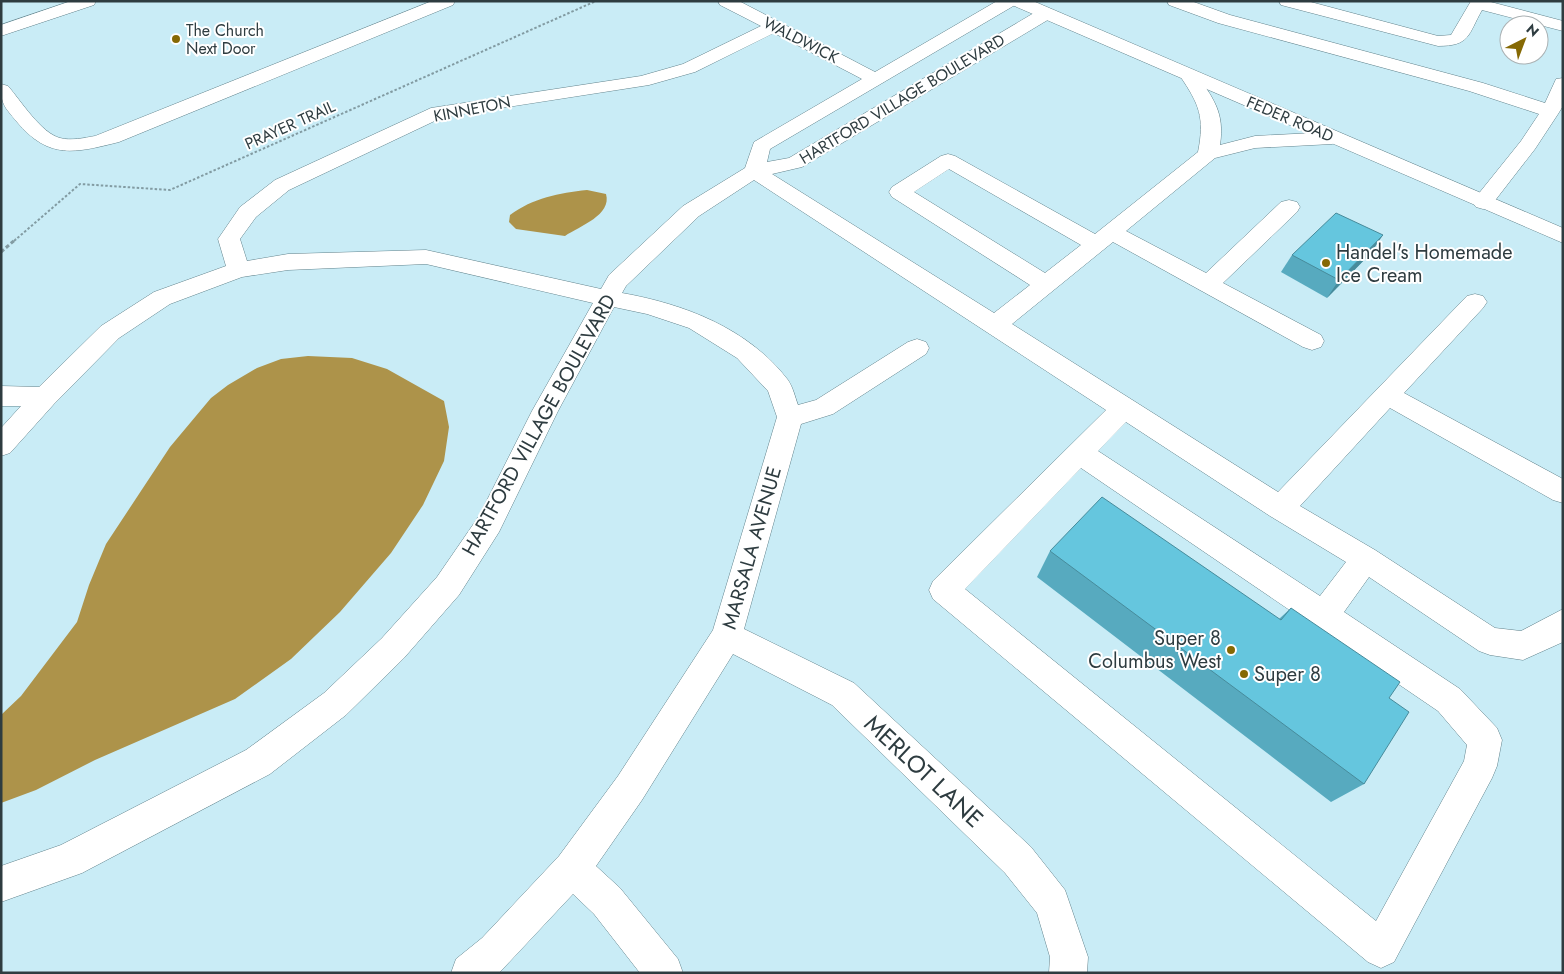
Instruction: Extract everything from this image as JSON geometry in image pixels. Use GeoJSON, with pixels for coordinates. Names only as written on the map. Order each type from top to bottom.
{"type":"FeatureCollection","features":[{"type":"Feature","properties":{"kind":"street"},"geometry":{"type":"LineString","coordinates":[[1,31],[88,1]]}},
{"type":"Feature","properties":{"kind":"street"},"geometry":{"type":"LineString","coordinates":[[1,90],[44,138],[57,144],[84,144],[112,138],[447,1]]}},
{"type":"Feature","properties":{"kind":"street","name":"WALDWICK"},"geometry":{"type":"LineString","coordinates":[[726,1],[773,27],[876,78]]}},
{"type":"Feature","properties":{"kind":"street","name":"HARTFORD VILLAGE BOULEVARD"},"geometry":{"type":"LineString","coordinates":[[754,171],[761,146],[1009,1]]}},
{"type":"Feature","properties":{"kind":"street"},"geometry":{"type":"LineString","coordinates":[[1175,1],[1224,19],[1457,82],[1549,111]]}},
{"type":"Feature","properties":{"kind":"street"},"geometry":{"type":"LineString","coordinates":[[1287,1],[1438,41],[1452,41],[1458,38],[1478,3],[1563,26]]}},
{"type":"Feature","properties":{"kind":"street","name":"HARTFORD VILLAGE BOULEVARD"},"geometry":{"type":"LineString","coordinates":[[1,884],[69,860],[258,762],[335,704],[393,648],[448,586],[489,524],[545,411],[617,281],[691,211],[754,171],[795,163],[902,98],[1034,6]]}},
{"type":"Feature","properties":{"kind":"street","name":"FEDER ROAD"},"geometry":{"type":"LineString","coordinates":[[1034,6],[1189,76],[1563,236]]}},
{"type":"Feature","properties":{"kind":"street","name":"KINNETON"},"geometry":{"type":"LineString","coordinates":[[238,270],[229,239],[248,212],[282,185],[438,112],[642,81],[689,68],[773,27]]}},
{"type":"Feature","properties":{"kind":"street"},"geometry":{"type":"LineString","coordinates":[[1189,76],[1211,109],[1213,130],[1208,154]]}},
{"type":"Feature","properties":{"kind":"street"},"geometry":{"type":"LineString","coordinates":[[1483,202],[1530,143],[1559,95],[1563,83]]}},
{"type":"Feature","properties":{"kind":"street"},"geometry":{"type":"LineString","coordinates":[[995,325],[1208,154],[1255,142],[1332,138]]}},
{"type":"Feature","properties":{"kind":"street"},"geometry":{"type":"LineString","coordinates":[[1046,284],[899,192],[948,160],[1104,238],[1208,284],[1312,341]]}},
{"type":"Feature","properties":{"kind":"street"},"geometry":{"type":"LineString","coordinates":[[754,171],[1280,508],[1365,559],[1456,622],[1490,641],[1523,646],[1560,628],[1563,623]]}},
{"type":"Feature","properties":{"kind":"street"},"geometry":{"type":"LineString","coordinates":[[1208,284],[1289,207]]}},
{"type":"Feature","properties":{"kind":"street"},"geometry":{"type":"LineString","coordinates":[[1,446],[45,397],[110,332],[162,298],[238,270],[288,262],[426,257],[650,306],[697,322],[746,352],[779,387],[790,417],[824,407],[918,348]]}},
{"type":"Feature","properties":{"kind":"street"},"geometry":{"type":"LineString","coordinates":[[1280,508],[1475,302]]}},
{"type":"Feature","properties":{"kind":"street"},"geometry":{"type":"LineString","coordinates":[[1,396],[45,397]]}},
{"type":"Feature","properties":{"kind":"street"},"geometry":{"type":"LineString","coordinates":[[1386,396],[1563,492]]}},
{"type":"Feature","properties":{"kind":"street"},"geometry":{"type":"LineString","coordinates":[[1079,453],[1449,700],[1485,740],[1480,766],[1381,949],[944,590],[1079,453],[1124,408]]}},
{"type":"Feature","properties":{"kind":"street","name":"MARSALA AVENUE"},"geometry":{"type":"LineString","coordinates":[[470,973],[495,951],[572,869],[630,788],[727,636],[790,417]]}},
{"type":"Feature","properties":{"kind":"street"},"geometry":{"type":"LineString","coordinates":[[1324,615],[1365,559]]}},
{"type":"Feature","properties":{"kind":"street","name":"MERLOT LANE"},"geometry":{"type":"LineString","coordinates":[[727,636],[842,694],[1018,860],[1052,903],[1068,965]]}},
{"type":"Feature","properties":{"kind":"street"},"geometry":{"type":"LineString","coordinates":[[572,869],[607,901],[664,973]]}},
{"type":"Feature","properties":{"kind":"path","name":"PRAYER TRAIL"},"geometry":{"type":"LineString","coordinates":[[1,252],[80,184],[170,190],[596,1]]}},
{"type":"Feature","properties":{"kind":"shaded area"},"geometry":{"type":"Polygon","coordinates":[[[587,190],[606,194],[607,201],[604,208],[600,214],[565,236],[516,229],[509,222],[510,215],[537,200],[587,190]]]}},
{"type":"Feature","properties":{"kind":"shaded area"},"geometry":{"type":"Polygon","coordinates":[[[308,356],[352,358],[387,369],[444,401],[449,427],[444,461],[423,505],[391,553],[340,612],[291,659],[235,699],[95,760],[36,790],[1,803],[1,715],[21,696],[77,622],[89,585],[106,544],[170,447],[211,398],[228,385],[257,368],[281,359],[308,356]]]}},
{"type":"Feature","properties":{"kind":"building"},"geometry":{"type":"Polygon","coordinates":[[[1336,213],[1383,235],[1339,280],[1292,255],[1336,213]]]}},
{"type":"Feature","properties":{"kind":"building"},"geometry":{"type":"Polygon","coordinates":[[[1102,497],[1281,620],[1291,608],[1400,682],[1389,698],[1409,712],[1364,784],[1050,551],[1102,497]]]}},
{"type":"Feature","properties":{"kind":"place","name":"The Church Next Door"},"geometry":{"type":"Point","coordinates":[176,39]}},
{"type":"Feature","properties":{"kind":"place","name":"Handel's Homemade Ice Cream"},"geometry":{"type":"Point","coordinates":[1326,263]}},
{"type":"Feature","properties":{"kind":"place","name":"Super 8 Columbus West"},"geometry":{"type":"Point","coordinates":[1231,650]}},
{"type":"Feature","properties":{"kind":"place","name":"Super 8"},"geometry":{"type":"Point","coordinates":[1244,674]}}]}
